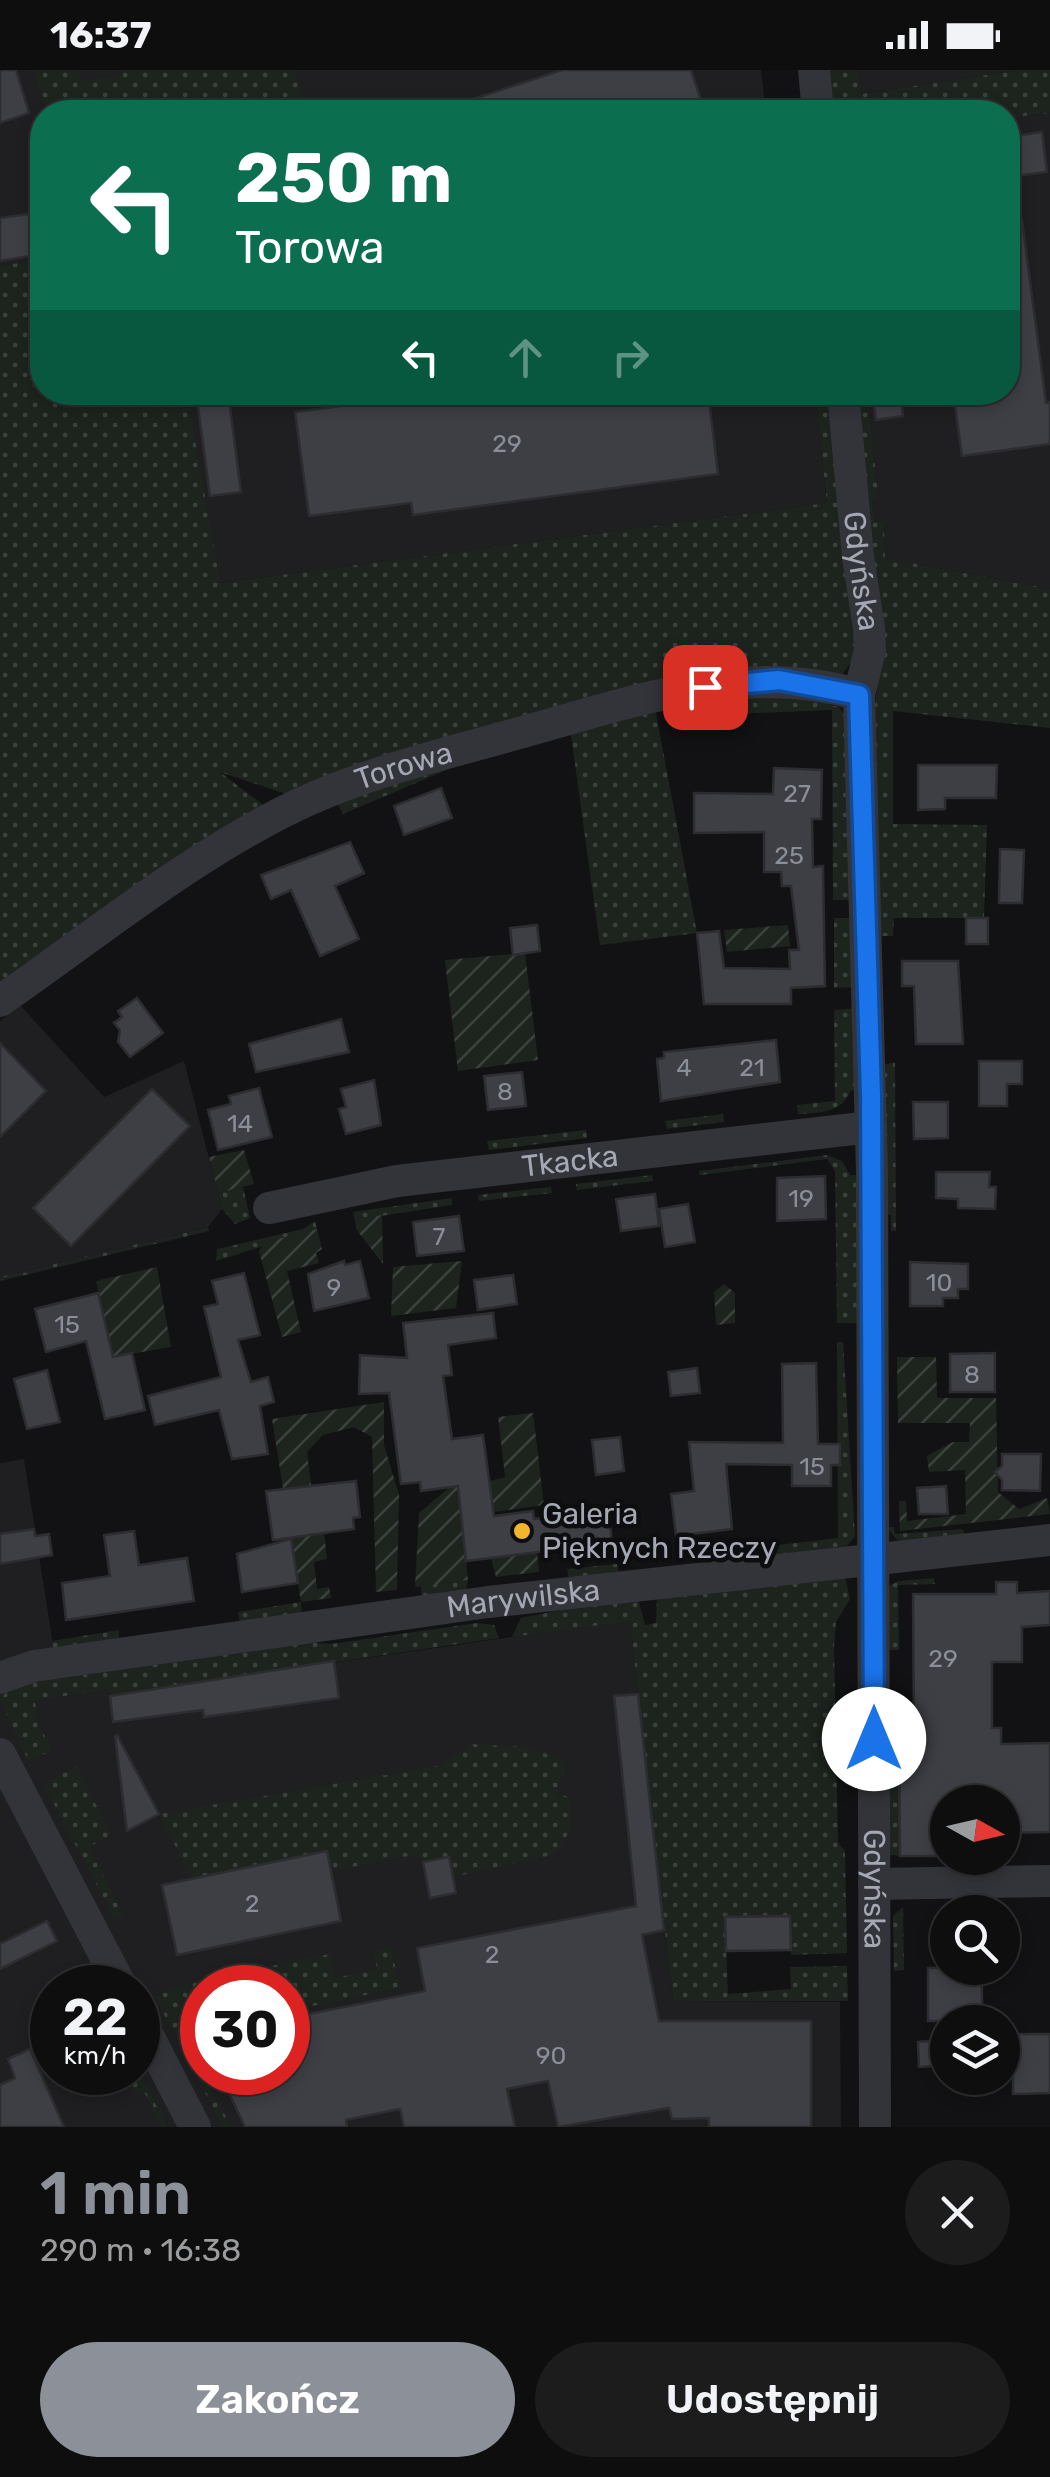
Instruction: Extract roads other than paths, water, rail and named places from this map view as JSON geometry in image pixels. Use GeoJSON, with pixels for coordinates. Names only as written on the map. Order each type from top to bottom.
{"type":"FeatureCollection","features":[{"type":"Feature","properties":{"kind":"street"},"geometry":{"type":"LineString","coordinates":[[814,70],[817,100]]}},
{"type":"Feature","properties":{"kind":"street","name":"Gdyńska"},"geometry":{"type":"LineString","coordinates":[[844,405],[870,650],[859,695],[871,1127],[876,2127]]}},
{"type":"Feature","properties":{"kind":"street","name":"Torowa"},"geometry":{"type":"LineString","coordinates":[[0,1001],[279,814],[372,773],[652,696],[732,682],[779,680],[859,695]]}},
{"type":"Feature","properties":{"kind":"street","name":"Tkacka"},"geometry":{"type":"LineString","coordinates":[[269,1208],[397,1182],[871,1127]]}},
{"type":"Feature","properties":{"kind":"street","name":"Marywilska"},"geometry":{"type":"LineString","coordinates":[[0,1678],[34,1666],[488,1602],[1050,1540]]}},
{"type":"Feature","properties":{"kind":"street"},"geometry":{"type":"LineString","coordinates":[[0,1754],[110,1965]]}},
{"type":"Feature","properties":{"kind":"street"},"geometry":{"type":"LineString","coordinates":[[874,1884],[1050,1881]]}},
{"type":"Feature","properties":{"kind":"street"},"geometry":{"type":"LineString","coordinates":[[160,2059],[195,2127]]}},
{"type":"Feature","properties":{"kind":"place","name":"Galeria Pięknych Rzeczy"},"geometry":{"type":"Point","coordinates":[522,1531]}}]}
